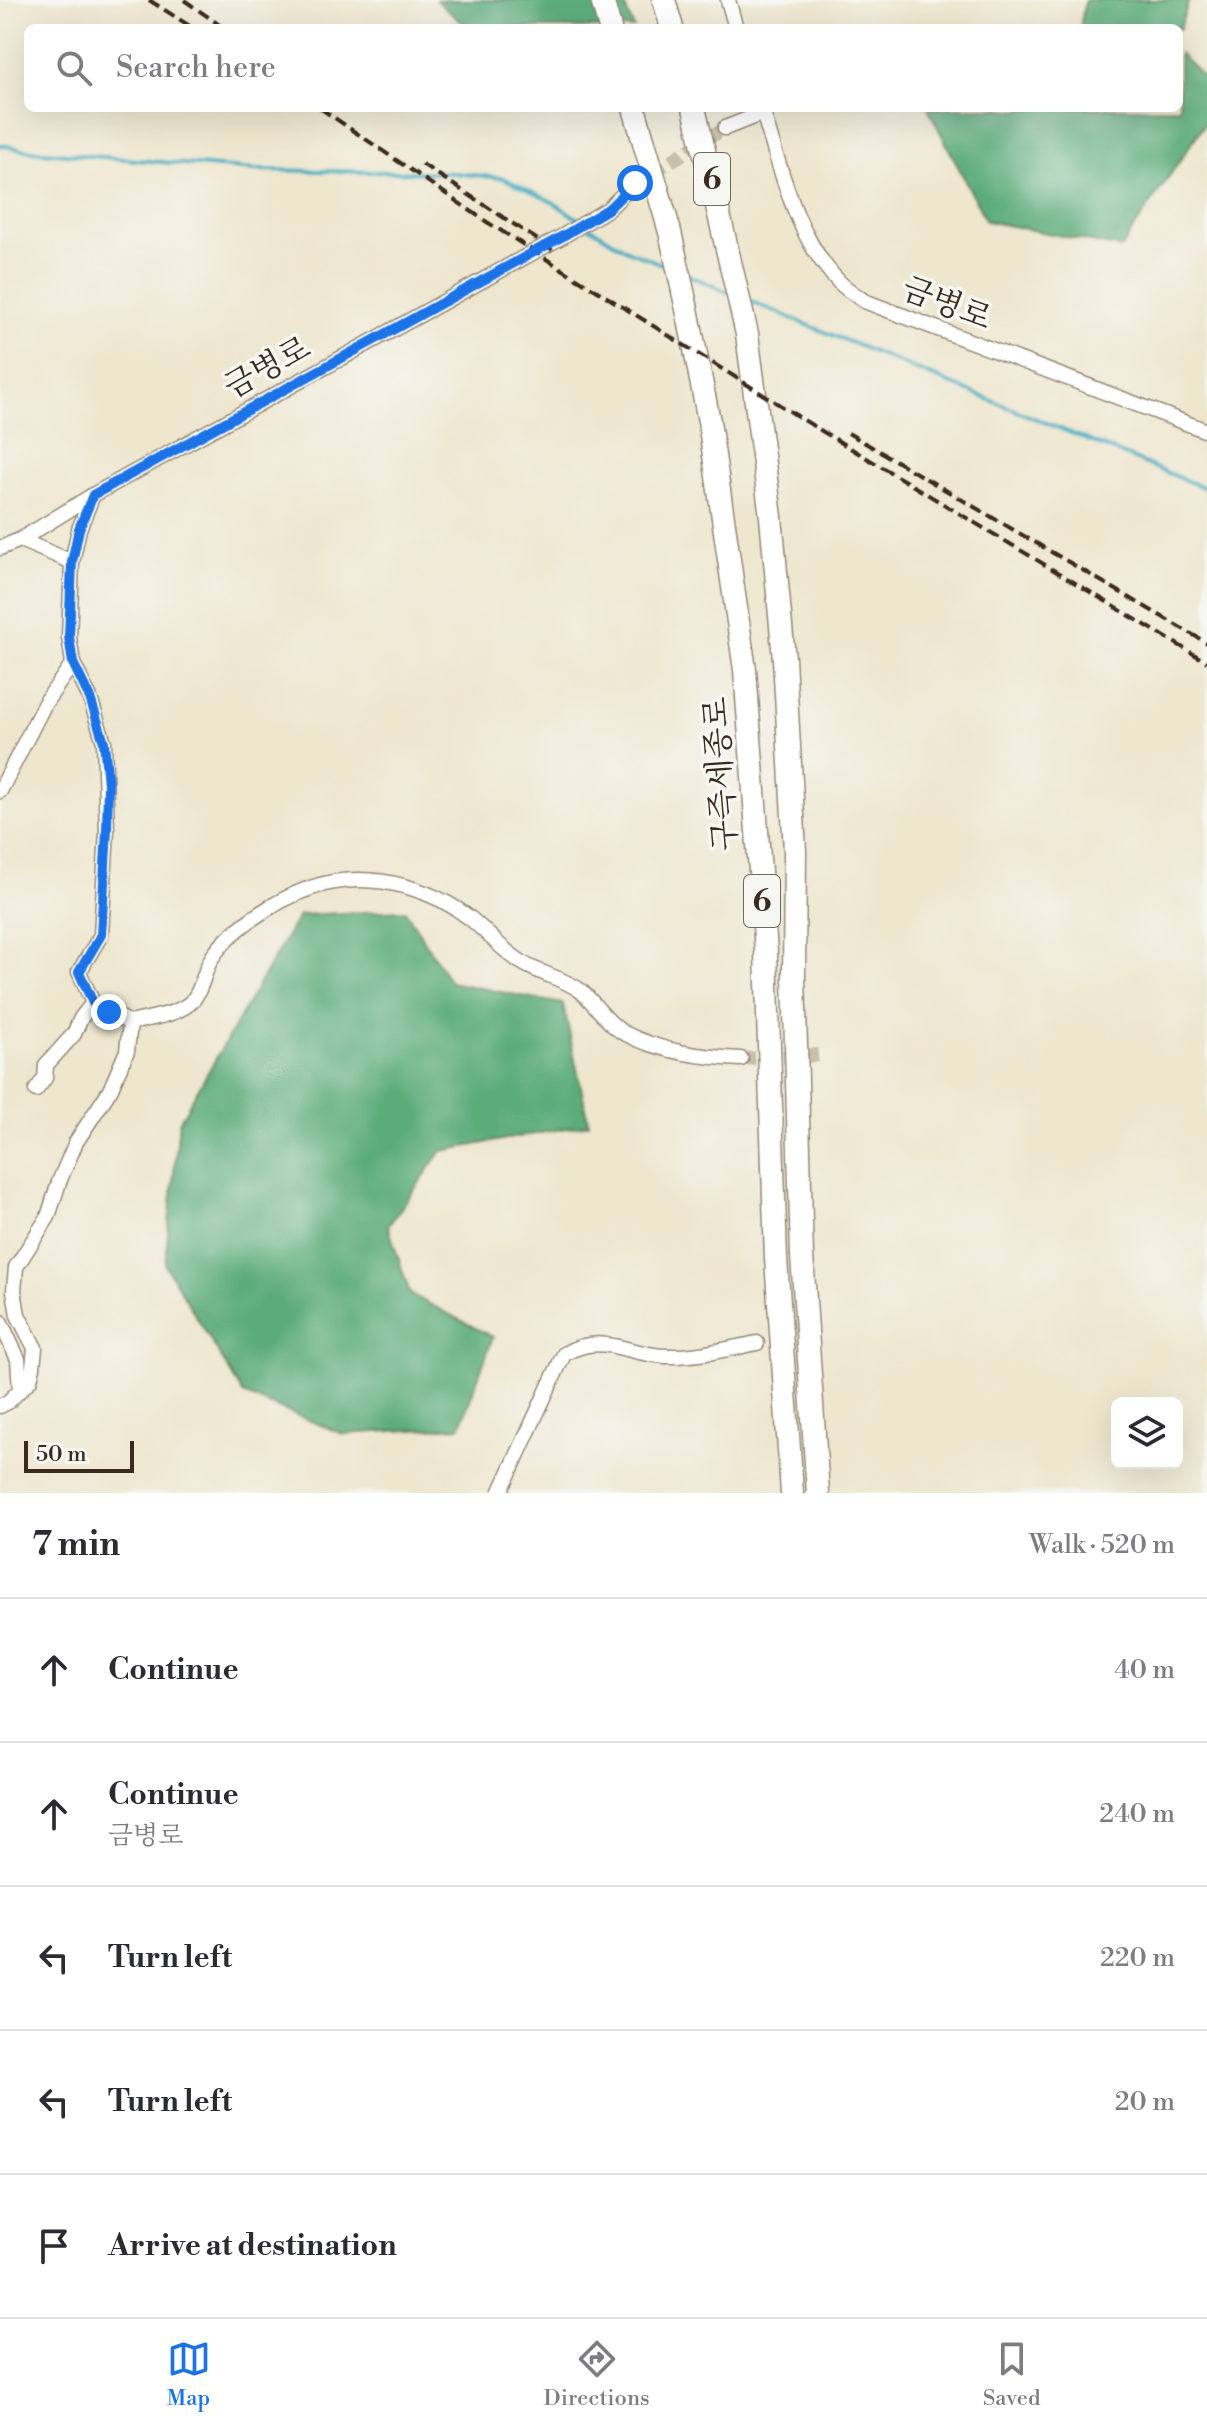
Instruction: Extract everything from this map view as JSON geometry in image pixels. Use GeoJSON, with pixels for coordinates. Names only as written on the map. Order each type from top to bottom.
{"type":"FeatureCollection","features":[{"type":"Feature","properties":{"kind":"highway"},"geometry":{"type":"LineString","coordinates":[[602,0],[609,24]]}},
{"type":"Feature","properties":{"kind":"highway"},"geometry":{"type":"LineString","coordinates":[[664,0],[671,24]]}},
{"type":"Feature","properties":{"kind":"highway","name":"구즉세종로"},"geometry":{"type":"LineString","coordinates":[[635,112],[670,232],[688,314],[709,421],[745,670],[766,952],[776,1259],[792,1493]]}},
{"type":"Feature","properties":{"kind":"highway","name":"6"},"geometry":{"type":"LineString","coordinates":[[695,112],[747,334],[773,533],[795,851],[794,976],[802,1256],[818,1493]]}},
{"type":"Feature","properties":{"kind":"street"},"geometry":{"type":"LineString","coordinates":[[728,0],[735,24]]}},
{"type":"Feature","properties":{"kind":"street","name":"금병로"},"geometry":{"type":"LineString","coordinates":[[725,128],[758,112]]}},
{"type":"Feature","properties":{"kind":"street","name":"금병로"},"geometry":{"type":"LineString","coordinates":[[763,112],[788,190],[813,247],[839,283],[864,301],[1207,431]]}},
{"type":"Feature","properties":{"kind":"street","name":"금병로"},"geometry":{"type":"LineString","coordinates":[[0,548],[20,540],[93,495],[563,236],[608,209],[635,183]]}},
{"type":"Feature","properties":{"kind":"street"},"geometry":{"type":"LineString","coordinates":[[93,495],[79,529],[72,562],[69,637],[73,663],[90,698],[104,742],[108,784],[101,935],[79,972],[93,1003],[130,1023],[180,1008],[193,1000],[212,957],[237,931],[302,890],[337,881],[389,882],[449,904],[524,964],[579,990],[621,1031],[651,1044],[701,1057],[741,1059]]}},
{"type":"Feature","properties":{"kind":"street"},"geometry":{"type":"LineString","coordinates":[[20,540],[72,562]]}},
{"type":"Feature","properties":{"kind":"street"},"geometry":{"type":"LineString","coordinates":[[0,791],[45,703],[73,663]]}},
{"type":"Feature","properties":{"kind":"street"},"geometry":{"type":"LineString","coordinates":[[36,1090],[45,1078],[46,1065],[74,1034],[93,1003]]}},
{"type":"Feature","properties":{"kind":"street"},"geometry":{"type":"LineString","coordinates":[[0,1406],[30,1380],[35,1348],[18,1315],[14,1291],[16,1267],[48,1217],[76,1142],[110,1090],[127,1051],[130,1023]]}},
{"type":"Feature","properties":{"kind":"street"},"geometry":{"type":"LineString","coordinates":[[0,1321],[18,1359],[20,1389]]}},
{"type":"Feature","properties":{"kind":"street"},"geometry":{"type":"LineString","coordinates":[[500,1493],[564,1354],[579,1345],[597,1343],[664,1356],[757,1343]]}},
{"type":"Feature","properties":{"kind":"green space"},"geometry":{"type":"Polygon","coordinates":[[[436,0],[622,0],[632,24],[463,24],[436,0]]]}},
{"type":"Feature","properties":{"kind":"green space"},"geometry":{"type":"Polygon","coordinates":[[[1085,0],[1189,0],[1181,24],[1081,24],[1085,0]]]}},
{"type":"Feature","properties":{"kind":"green space"},"geometry":{"type":"Polygon","coordinates":[[[1183,57],[1207,81],[1207,120],[1121,248],[986,221],[930,112],[1183,112],[1183,57]]]}},
{"type":"Feature","properties":{"kind":"green space"},"geometry":{"type":"Polygon","coordinates":[[[405,910],[450,982],[563,1004],[589,1124],[442,1151],[388,1226],[410,1294],[493,1337],[460,1427],[343,1434],[243,1394],[165,1265],[179,1122],[299,915],[405,910]]]}},
{"type":"Feature","properties":{"kind":"waterway"},"geometry":{"type":"LineString","coordinates":[[0,145],[32,151],[255,170],[454,173],[503,178],[553,202],[581,221]]}},
{"type":"Feature","properties":{"kind":"waterway"},"geometry":{"type":"LineString","coordinates":[[588,226],[627,250],[669,267]]}},
{"type":"Feature","properties":{"kind":"waterway"},"geometry":{"type":"LineString","coordinates":[[688,275],[728,292]]}},
{"type":"Feature","properties":{"kind":"waterway"},"geometry":{"type":"LineString","coordinates":[[747,300],[1207,489]]}},
{"type":"Feature","properties":{"kind":"tunnel"},"geometry":{"type":"LineString","coordinates":[[635,183],[725,128]]}},
{"type":"Feature","properties":{"kind":"tunnel"},"geometry":{"type":"LineString","coordinates":[[741,1059],[819,1055]]}},
{"type":"Feature","properties":{"kind":"railway"},"geometry":{"type":"LineString","coordinates":[[149,0],[187,24]]}},
{"type":"Feature","properties":{"kind":"railway"},"geometry":{"type":"LineString","coordinates":[[184,0],[218,24]]}},
{"type":"Feature","properties":{"kind":"railway"},"geometry":{"type":"LineString","coordinates":[[326,112],[487,222],[815,427],[1207,662]]}},
{"type":"Feature","properties":{"kind":"railway"},"geometry":{"type":"LineString","coordinates":[[422,164],[556,252]]}},
{"type":"Feature","properties":{"kind":"railway"},"geometry":{"type":"LineString","coordinates":[[848,433],[1207,643]]}},
{"type":"Feature","properties":{"kind":"route"},"geometry":{"type":"LineString","coordinates":[[109,1012],[93,1003],[79,972],[101,935],[107,830],[108,784],[104,742],[90,698],[73,663],[69,637],[72,562],[79,529],[93,495],[563,236],[608,209],[635,183]]}}]}
